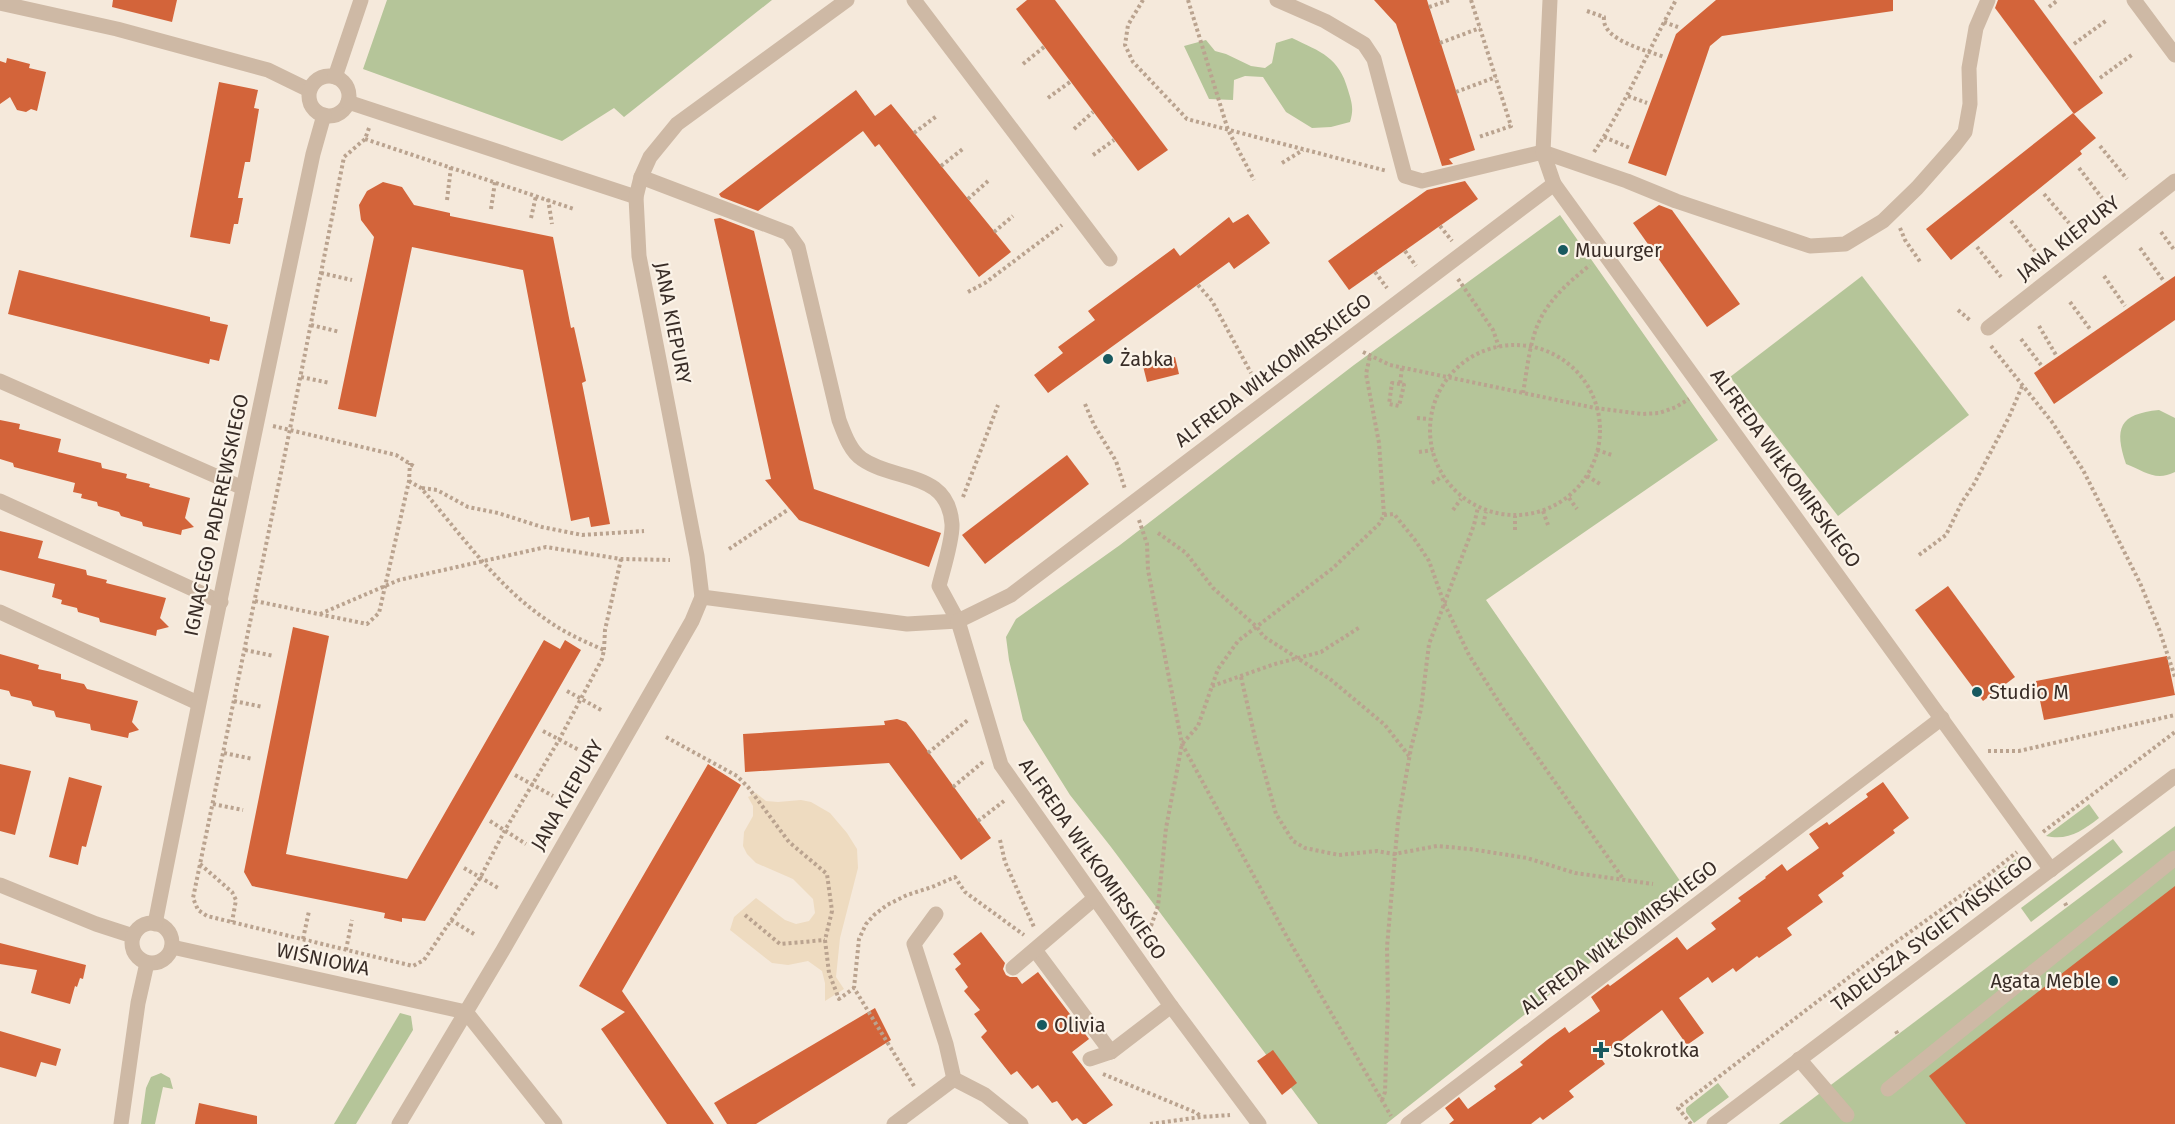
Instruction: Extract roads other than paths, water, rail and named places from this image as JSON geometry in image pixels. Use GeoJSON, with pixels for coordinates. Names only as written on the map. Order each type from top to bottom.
{"type":"FeatureCollection","features":[{"type":"Feature","properties":{"kind":"street"},"geometry":{"type":"LineString","coordinates":[[335,77],[361,0]]}},
{"type":"Feature","properties":{"kind":"street","name":"JANA KIEPURY"},"geometry":{"type":"LineString","coordinates":[[399,1124],[503,950],[683,639],[702,597],[697,556],[639,255],[636,196],[641,177],[650,157],[677,124],[847,0]]}},
{"type":"Feature","properties":{"kind":"street"},"geometry":{"type":"LineString","coordinates":[[914,0],[1110,259]]}},
{"type":"Feature","properties":{"kind":"street"},"geometry":{"type":"LineString","coordinates":[[1277,0],[1325,21],[1364,44],[1374,59],[1405,176],[1422,180],[1543,152],[1627,181],[1676,201],[1810,246],[1845,244],[1883,221],[1955,146],[1965,132],[1970,104],[1969,68],[1974,38],[1988,0]]}},
{"type":"Feature","properties":{"kind":"street"},"geometry":{"type":"LineString","coordinates":[[1550,0],[1543,152],[1554,184]]}},
{"type":"Feature","properties":{"kind":"street"},"geometry":{"type":"LineString","coordinates":[[2134,0],[2175,56]]}},
{"type":"Feature","properties":{"kind":"street"},"geometry":{"type":"LineString","coordinates":[[0,3],[117,29],[268,70],[309,90]]}},
{"type":"Feature","properties":{"kind":"street"},"geometry":{"type":"LineString","coordinates":[[328,76],[335,77],[348,90],[348,102],[339,114],[324,115],[313,109],[309,90],[316,80],[328,76]]}},
{"type":"Feature","properties":{"kind":"street"},"geometry":{"type":"LineString","coordinates":[[348,102],[636,196]]}},
{"type":"Feature","properties":{"kind":"street","name":"IGNACEGO PADEREWSKIEGO"},"geometry":{"type":"LineString","coordinates":[[155,924],[198,703],[221,602],[310,166],[324,115]]}},
{"type":"Feature","properties":{"kind":"street"},"geometry":{"type":"LineString","coordinates":[[641,177],[788,233],[798,247],[839,420],[846,437],[860,458],[880,468],[939,489],[950,512],[953,526],[939,586],[958,621],[907,624],[702,597]]}},
{"type":"Feature","properties":{"kind":"street","name":"JANA KIEPURY"},"geometry":{"type":"LineString","coordinates":[[1983,331],[2175,181]]}},
{"type":"Feature","properties":{"kind":"street","name":"ALFREDA WIŁKOMIRSKIEGO"},"geometry":{"type":"LineString","coordinates":[[1258,1124],[1001,765],[958,621],[1011,595],[1554,184],[2051,870]]}},
{"type":"Feature","properties":{"kind":"street"},"geometry":{"type":"LineString","coordinates":[[0,381],[243,488]]}},
{"type":"Feature","properties":{"kind":"street"},"geometry":{"type":"LineString","coordinates":[[0,501],[221,602]]}},
{"type":"Feature","properties":{"kind":"street"},"geometry":{"type":"LineString","coordinates":[[0,612],[198,703]]}},
{"type":"Feature","properties":{"kind":"street","name":"ALFREDA WIŁKOMIRSKIEGO"},"geometry":{"type":"LineString","coordinates":[[1408,1124],[1942,718]]}},
{"type":"Feature","properties":{"kind":"street","name":"TADEUSZA SYGIETYŃSKIEGO"},"geometry":{"type":"LineString","coordinates":[[1714,1124],[2175,776]]}},
{"type":"Feature","properties":{"kind":"street"},"geometry":{"type":"LineString","coordinates":[[1888,1089],[2175,858]]}},
{"type":"Feature","properties":{"kind":"street"},"geometry":{"type":"LineString","coordinates":[[0,885],[96,924],[133,936]]}},
{"type":"Feature","properties":{"kind":"street"},"geometry":{"type":"LineString","coordinates":[[1012,968],[1095,898]]}},
{"type":"Feature","properties":{"kind":"street"},"geometry":{"type":"LineString","coordinates":[[936,914],[914,944],[946,1044],[954,1079],[985,1095],[1021,1124]]}},
{"type":"Feature","properties":{"kind":"street"},"geometry":{"type":"LineString","coordinates":[[155,924],[166,929],[172,941],[172,947],[169,955],[163,960],[147,963],[141,960],[133,950],[133,936],[142,926],[155,924]]}},
{"type":"Feature","properties":{"kind":"street","name":"WIŚNIOWA"},"geometry":{"type":"LineString","coordinates":[[172,947],[466,1012]]}},
{"type":"Feature","properties":{"kind":"street"},"geometry":{"type":"LineString","coordinates":[[1039,947],[1111,1052]]}},
{"type":"Feature","properties":{"kind":"street"},"geometry":{"type":"LineString","coordinates":[[121,1124],[138,1003],[147,963]]}},
{"type":"Feature","properties":{"kind":"street"},"geometry":{"type":"LineString","coordinates":[[1093,1058],[1111,1052],[1171,1005]]}},
{"type":"Feature","properties":{"kind":"street"},"geometry":{"type":"LineString","coordinates":[[466,1012],[555,1124]]}},
{"type":"Feature","properties":{"kind":"street"},"geometry":{"type":"LineString","coordinates":[[1799,1059],[1847,1115]]}},
{"type":"Feature","properties":{"kind":"street"},"geometry":{"type":"LineString","coordinates":[[894,1124],[954,1079]]}},
{"type":"Feature","properties":{"kind":"place","name":"Muuurger"},"geometry":{"type":"Point","coordinates":[1563,250]}},
{"type":"Feature","properties":{"kind":"place","name":"Żabka"},"geometry":{"type":"Point","coordinates":[1108,359]}},
{"type":"Feature","properties":{"kind":"place","name":"Studio M"},"geometry":{"type":"Point","coordinates":[1977,692]}},
{"type":"Feature","properties":{"kind":"place","name":"Agata Meble"},"geometry":{"type":"Point","coordinates":[2113,981]}},
{"type":"Feature","properties":{"kind":"place","name":"Olivia"},"geometry":{"type":"Point","coordinates":[1042,1025]}},
{"type":"Feature","properties":{"kind":"place","name":"Stokrotka"},"geometry":{"type":"Point","coordinates":[1601,1050]}}]}
